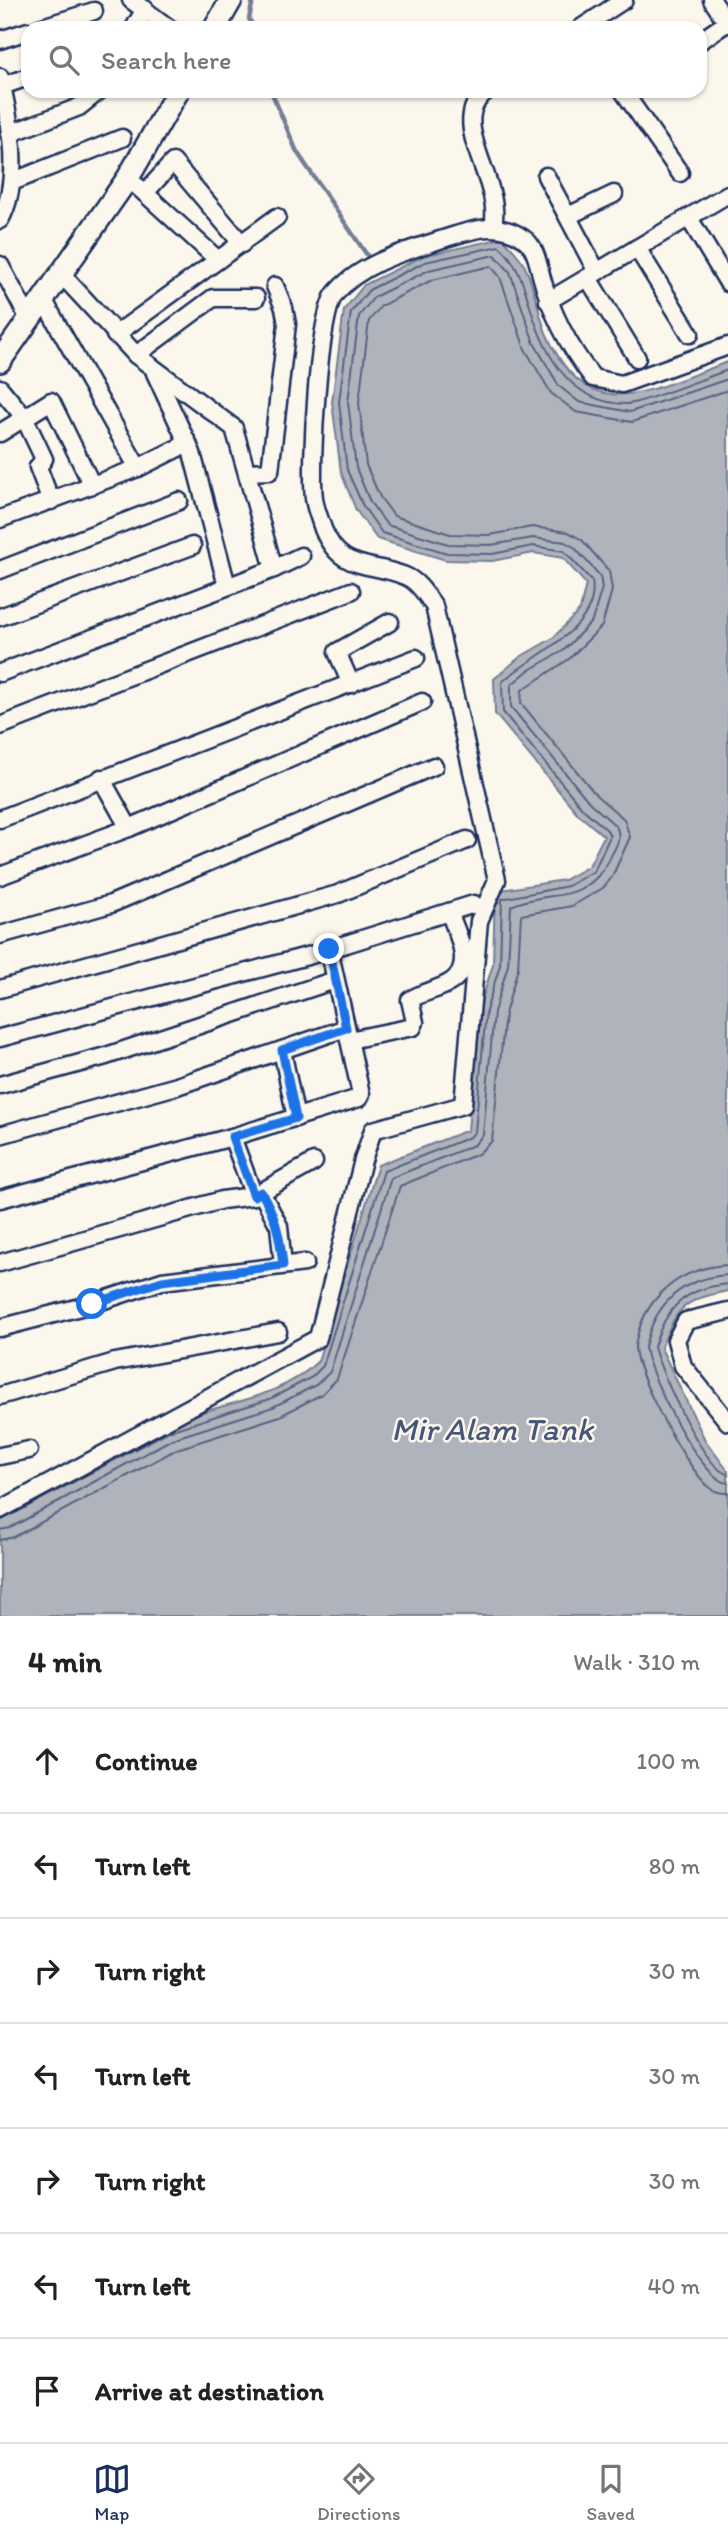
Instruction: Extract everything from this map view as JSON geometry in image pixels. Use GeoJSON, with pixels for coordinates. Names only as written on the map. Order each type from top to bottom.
{"type":"FeatureCollection","features":[{"type":"Feature","properties":{"kind":"main road"},"geometry":{"type":"LineString","coordinates":[[219,21],[232,0]]}},
{"type":"Feature","properties":{"kind":"main road"},"geometry":{"type":"LineString","coordinates":[[0,360],[128,178],[174,98]]}},
{"type":"Feature","properties":{"kind":"main road"},"geometry":{"type":"LineString","coordinates":[[0,348],[29,319]]}},
{"type":"Feature","properties":{"kind":"street"},"geometry":{"type":"LineString","coordinates":[[131,0],[153,8],[141,21]]}},
{"type":"Feature","properties":{"kind":"street"},"geometry":{"type":"LineString","coordinates":[[592,21],[624,0]]}},
{"type":"Feature","properties":{"kind":"street"},"geometry":{"type":"LineString","coordinates":[[707,36],[728,23],[712,0]]}},
{"type":"Feature","properties":{"kind":"street"},"geometry":{"type":"LineString","coordinates":[[62,21],[94,11]]}},
{"type":"Feature","properties":{"kind":"street"},"geometry":{"type":"LineString","coordinates":[[0,40],[21,34]]}},
{"type":"Feature","properties":{"kind":"street"},"geometry":{"type":"LineString","coordinates":[[0,220],[12,182],[9,134],[1,82],[21,78]]}},
{"type":"Feature","properties":{"kind":"street"},"geometry":{"type":"LineString","coordinates":[[9,134],[79,107],[90,98]]}},
{"type":"Feature","properties":{"kind":"street"},"geometry":{"type":"LineString","coordinates":[[477,98],[471,107],[472,138],[491,186],[496,212],[493,226]]}},
{"type":"Feature","properties":{"kind":"street"},"geometry":{"type":"LineString","coordinates":[[629,98],[680,173]]}},
{"type":"Feature","properties":{"kind":"street"},"geometry":{"type":"LineString","coordinates":[[12,182],[122,138]]}},
{"type":"Feature","properties":{"kind":"street"},"geometry":{"type":"LineString","coordinates":[[145,193],[173,162],[242,244]]}},
{"type":"Feature","properties":{"kind":"street"},"geometry":{"type":"LineString","coordinates":[[546,176],[568,216],[592,275],[637,358]]}},
{"type":"Feature","properties":{"kind":"street"},"geometry":{"type":"LineString","coordinates":[[128,178],[218,260]]}},
{"type":"Feature","properties":{"kind":"street"},"geometry":{"type":"LineString","coordinates":[[568,216],[614,194]]}},
{"type":"Feature","properties":{"kind":"street"},"geometry":{"type":"LineString","coordinates":[[548,301],[728,194]]}},
{"type":"Feature","properties":{"kind":"street"},"geometry":{"type":"LineString","coordinates":[[115,335],[277,217]]}},
{"type":"Feature","properties":{"kind":"street"},"geometry":{"type":"LineString","coordinates":[[689,218],[728,283]]}},
{"type":"Feature","properties":{"kind":"street"},"geometry":{"type":"LineString","coordinates":[[0,1510],[318,1338],[373,1130],[463,1105],[479,921],[497,880],[434,606],[423,590],[406,576],[357,566],[334,550],[314,501],[313,471],[325,321],[334,295],[367,270],[383,262],[472,230],[493,226],[512,231],[527,240],[537,258],[548,301],[577,357],[593,378],[622,384],[728,346]]}},
{"type":"Feature","properties":{"kind":"street"},"geometry":{"type":"LineString","coordinates":[[637,248],[690,334]]}},
{"type":"Feature","properties":{"kind":"street"},"geometry":{"type":"LineString","coordinates":[[0,265],[29,319]]}},
{"type":"Feature","properties":{"kind":"street"},"geometry":{"type":"LineString","coordinates":[[61,275],[136,355],[234,428],[274,569]]}},
{"type":"Feature","properties":{"kind":"street"},"geometry":{"type":"LineString","coordinates":[[247,472],[270,471],[287,324],[284,307],[275,286]]}},
{"type":"Feature","properties":{"kind":"street"},"geometry":{"type":"LineString","coordinates":[[136,355],[213,298],[256,298]]}},
{"type":"Feature","properties":{"kind":"street"},"geometry":{"type":"LineString","coordinates":[[43,299],[138,468]]}},
{"type":"Feature","properties":{"kind":"street"},"geometry":{"type":"LineString","coordinates":[[154,370],[188,443],[227,586]]}},
{"type":"Feature","properties":{"kind":"street"},"geometry":{"type":"LineString","coordinates":[[0,388],[24,417],[44,459],[38,467],[51,501]]}},
{"type":"Feature","properties":{"kind":"street"},"geometry":{"type":"LineString","coordinates":[[0,433],[51,401],[92,485]]}},
{"type":"Feature","properties":{"kind":"street"},"geometry":{"type":"LineString","coordinates":[[0,519],[138,468],[188,443]]}},
{"type":"Feature","properties":{"kind":"street"},"geometry":{"type":"LineString","coordinates":[[0,570],[180,500]]}},
{"type":"Feature","properties":{"kind":"street"},"geometry":{"type":"LineString","coordinates":[[0,617],[191,546]]}},
{"type":"Feature","properties":{"kind":"street"},"geometry":{"type":"LineString","coordinates":[[0,673],[274,569],[301,556]]}},
{"type":"Feature","properties":{"kind":"street"},"geometry":{"type":"LineString","coordinates":[[0,726],[351,591]]}},
{"type":"Feature","properties":{"kind":"street"},"geometry":{"type":"LineString","coordinates":[[351,684],[337,652],[390,622]]}},
{"type":"Feature","properties":{"kind":"street"},"geometry":{"type":"LineString","coordinates":[[0,819],[416,658]]}},
{"type":"Feature","properties":{"kind":"street"},"geometry":{"type":"LineString","coordinates":[[0,876],[129,828],[422,702]]}},
{"type":"Feature","properties":{"kind":"street"},"geometry":{"type":"LineString","coordinates":[[0,935],[111,904],[434,765]]}},
{"type":"Feature","properties":{"kind":"street"},"geometry":{"type":"LineString","coordinates":[[101,778],[129,828]]}},
{"type":"Feature","properties":{"kind":"street"},"geometry":{"type":"LineString","coordinates":[[0,989],[338,894],[467,841]]}},
{"type":"Feature","properties":{"kind":"street"},"geometry":{"type":"LineString","coordinates":[[0,1038],[329,949],[474,904]]}},
{"type":"Feature","properties":{"kind":"street"},"geometry":{"type":"LineString","coordinates":[[0,1135],[177,1086],[282,1050],[348,1034],[413,1027],[415,1022],[410,1000],[452,981],[463,963],[462,946],[449,912]]}},
{"type":"Feature","properties":{"kind":"street"},"geometry":{"type":"LineString","coordinates":[[0,1199],[232,1137],[359,1098],[361,1094],[329,949]]}},
{"type":"Feature","properties":{"kind":"street"},"geometry":{"type":"LineString","coordinates":[[0,1085],[106,1056],[335,980]]}},
{"type":"Feature","properties":{"kind":"street"},"geometry":{"type":"LineString","coordinates":[[282,1050],[296,1118]]}},
{"type":"Feature","properties":{"kind":"street"},"geometry":{"type":"LineString","coordinates":[[232,1137],[258,1194],[279,1226],[283,1265]]}},
{"type":"Feature","properties":{"kind":"street"},"geometry":{"type":"LineString","coordinates":[[0,1263],[222,1200],[258,1194],[314,1162]]}},
{"type":"Feature","properties":{"kind":"street"},"geometry":{"type":"LineString","coordinates":[[0,1328],[92,1304],[162,1281],[305,1262]]}},
{"type":"Feature","properties":{"kind":"street"},"geometry":{"type":"LineString","coordinates":[[728,1311],[686,1321],[676,1340],[683,1366],[728,1422]]}},
{"type":"Feature","properties":{"kind":"street"},"geometry":{"type":"LineString","coordinates":[[0,1396],[115,1362],[278,1332]]}},
{"type":"Feature","properties":{"kind":"street"},"geometry":{"type":"LineString","coordinates":[[0,1456],[29,1450]]}},
{"type":"Feature","properties":{"kind":"water","name":"Mir Alam Tank"},"geometry":{"type":"Polygon","coordinates":[[[503,238],[519,256],[527,271],[547,335],[564,365],[582,383],[603,393],[625,394],[649,390],[728,362],[728,1291],[701,1298],[684,1307],[672,1323],[661,1348],[705,1440],[728,1471],[728,1616],[0,1616],[0,1516],[145,1435],[185,1418],[285,1385],[318,1361],[378,1165],[468,1130],[479,1009],[493,964],[495,891],[564,880],[589,866],[604,836],[578,814],[495,714],[494,679],[520,657],[553,638],[580,610],[586,584],[563,558],[534,553],[492,561],[446,560],[377,539],[356,510],[341,472],[332,402],[344,310],[364,285],[423,256],[503,238]]]}},
{"type":"Feature","properties":{"kind":"waterway"},"geometry":{"type":"LineString","coordinates":[[250,21],[253,0]]}},
{"type":"Feature","properties":{"kind":"waterway"},"geometry":{"type":"LineString","coordinates":[[274,98],[297,152],[371,261]]}},
{"type":"Feature","properties":{"kind":"route"},"geometry":{"type":"LineString","coordinates":[[92,1304],[162,1281],[283,1265],[279,1226],[261,1192],[254,1196],[232,1137],[296,1118],[282,1050],[346,1028],[329,949]]}}]}
